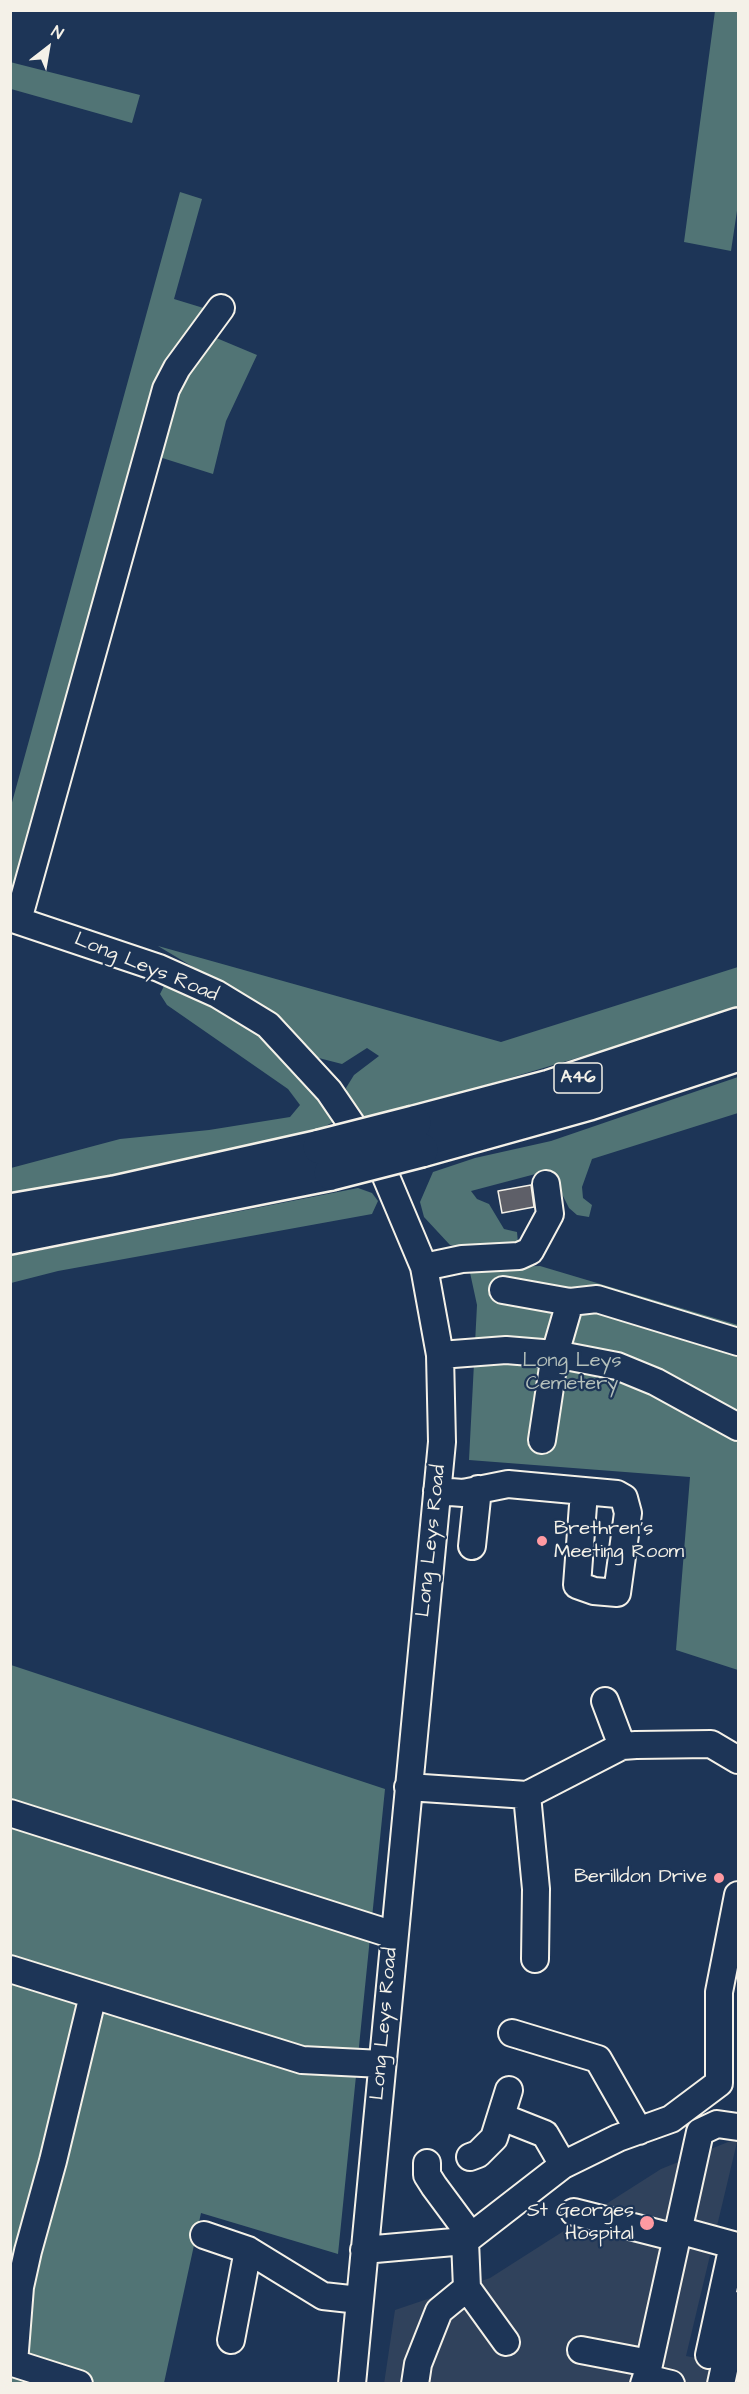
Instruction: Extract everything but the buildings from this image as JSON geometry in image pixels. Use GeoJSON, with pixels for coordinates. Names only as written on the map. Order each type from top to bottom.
{"type":"FeatureCollection","features":[{"type":"Feature","properties":{"kind":"highway","name":"A46"},"geometry":{"type":"LineString","coordinates":[[418,1136],[550,1087],[738,1025]]}},
{"type":"Feature","properties":{"kind":"highway","name":"A46"},"geometry":{"type":"LineString","coordinates":[[10,1237],[418,1136],[589,1103],[738,1054]]}},
{"type":"Feature","properties":{"kind":"highway","name":"A46"},"geometry":{"type":"LineString","coordinates":[[10,1211],[326,1160]]}},
{"type":"Feature","properties":{"kind":"street"},"geometry":{"type":"LineString","coordinates":[[14,919],[166,389],[177,368],[221,308]]}},
{"type":"Feature","properties":{"kind":"street","name":"Long Leys Road"},"geometry":{"type":"LineString","coordinates":[[14,919],[159,968],[217,994],[268,1025],[329,1091],[384,1172],[424,1267],[440,1355],[442,1442],[352,2384]]}},
{"type":"Feature","properties":{"kind":"street"},"geometry":{"type":"LineString","coordinates":[[424,1267],[462,1259],[519,1256],[530,1251],[550,1214],[546,1184]]}},
{"type":"Feature","properties":{"kind":"street"},"geometry":{"type":"LineString","coordinates":[[503,1290],[570,1302],[597,1299],[738,1342]]}},
{"type":"Feature","properties":{"kind":"street"},"geometry":{"type":"LineString","coordinates":[[542,1440],[555,1354],[570,1302]]}},
{"type":"Feature","properties":{"kind":"street"},"geometry":{"type":"LineString","coordinates":[[440,1355],[506,1350],[555,1354],[617,1366],[656,1382],[738,1427]]}},
{"type":"Feature","properties":{"kind":"street"},"geometry":{"type":"LineString","coordinates":[[437,1491],[463,1493],[508,1484],[584,1492]]}},
{"type":"Feature","properties":{"kind":"street"},"geometry":{"type":"LineString","coordinates":[[472,1546],[478,1489]]}},
{"type":"Feature","properties":{"kind":"street"},"geometry":{"type":"LineString","coordinates":[[605,1701],[622,1746]]}},
{"type":"Feature","properties":{"kind":"street"},"geometry":{"type":"LineString","coordinates":[[408,1787],[527,1795],[622,1746],[711,1744],[738,1760]]}},
{"type":"Feature","properties":{"kind":"street"},"geometry":{"type":"LineString","coordinates":[[527,1795],[536,1889],[535,1959]]}},
{"type":"Feature","properties":{"kind":"street"},"geometry":{"type":"LineString","coordinates":[[10,1813],[394,1935]]}},
{"type":"Feature","properties":{"kind":"street"},"geometry":{"type":"LineString","coordinates":[[364,2250],[468,2238],[563,2165],[671,2119],[729,2087],[719,1992],[738,1895]]}},
{"type":"Feature","properties":{"kind":"street"},"geometry":{"type":"LineString","coordinates":[[10,1969],[302,2060],[382,2064]]}},
{"type":"Feature","properties":{"kind":"street"},"geometry":{"type":"LineString","coordinates":[[79,2384],[12,2362],[20,2287],[93,1995]]}},
{"type":"Feature","properties":{"kind":"street"},"geometry":{"type":"LineString","coordinates":[[512,2033],[598,2059],[639,2131]]}},
{"type":"Feature","properties":{"kind":"street"},"geometry":{"type":"LineString","coordinates":[[470,2157],[490,2145],[502,2117],[509,2090]]}},
{"type":"Feature","properties":{"kind":"street"},"geometry":{"type":"LineString","coordinates":[[502,2117],[545,2134],[563,2165]]}},
{"type":"Feature","properties":{"kind":"street"},"geometry":{"type":"LineString","coordinates":[[646,2375],[700,2132],[717,2124],[738,2127]]}},
{"type":"Feature","properties":{"kind":"street"},"geometry":{"type":"LineString","coordinates":[[427,2163],[427,2175],[468,2238],[467,2288],[506,2342]]}},
{"type":"Feature","properties":{"kind":"street"},"geometry":{"type":"LineString","coordinates":[[574,2212],[733,2245],[709,2355]]}},
{"type":"Feature","properties":{"kind":"street"},"geometry":{"type":"LineString","coordinates":[[204,2235],[248,2250],[323,2296],[359,2300]]}},
{"type":"Feature","properties":{"kind":"street"},"geometry":{"type":"LineString","coordinates":[[231,2340],[248,2250]]}},
{"type":"Feature","properties":{"kind":"street"},"geometry":{"type":"LineString","coordinates":[[415,2384],[418,2364],[439,2311],[467,2288]]}},
{"type":"Feature","properties":{"kind":"street"},"geometry":{"type":"LineString","coordinates":[[721,2384],[738,2305]]}},
{"type":"Feature","properties":{"kind":"street"},"geometry":{"type":"LineString","coordinates":[[580,2350],[671,2384]]}},
{"type":"Feature","properties":{"kind":"shaded area","name":"St Georges Hospital"},"geometry":{"type":"Polygon","coordinates":[[[738,2138],[686,2356],[738,2366],[738,2383],[384,2384],[395,2310],[490,2278],[661,2169],[738,2138]]]}},
{"type":"Feature","properties":{"kind":"green space"},"geometry":{"type":"Polygon","coordinates":[[[715,11],[738,11],[738,204],[731,251],[684,242],[715,11]]]}},
{"type":"Feature","properties":{"kind":"green space"},"geometry":{"type":"Polygon","coordinates":[[[10,62],[140,95],[132,123],[11,89],[10,62]]]}},
{"type":"Feature","properties":{"kind":"green space"},"geometry":{"type":"Polygon","coordinates":[[[180,192],[202,199],[174,299],[210,310],[199,327],[11,893],[11,806],[180,192]]]}},
{"type":"Feature","properties":{"kind":"green space"},"geometry":{"type":"Polygon","coordinates":[[[214,337],[257,355],[226,421],[213,474],[156,456],[173,399],[214,337]]]}},
{"type":"Feature","properties":{"kind":"green space"},"geometry":{"type":"Polygon","coordinates":[[[158,946],[501,1042],[738,967],[738,1006],[671,1030],[456,1094],[365,1117],[349,1099],[346,1088],[354,1075],[379,1056],[367,1048],[342,1064],[311,1056],[218,982],[158,946]]]}},
{"type":"Feature","properties":{"kind":"green space"},"geometry":{"type":"Polygon","coordinates":[[[165,984],[204,1001],[262,1035],[295,1063],[335,1121],[322,1128],[136,1173],[11,1193],[11,1168],[120,1139],[209,1130],[290,1117],[300,1105],[288,1089],[167,1005],[160,994],[165,984]]]}},
{"type":"Feature","properties":{"kind":"green space"},"geometry":{"type":"Polygon","coordinates":[[[738,1077],[738,1113],[592,1159],[582,1187],[583,1198],[592,1205],[589,1217],[577,1215],[569,1208],[554,1178],[543,1172],[471,1191],[477,1199],[489,1204],[504,1229],[517,1232],[518,1243],[468,1249],[450,1245],[424,1217],[420,1202],[433,1172],[475,1158],[551,1141],[738,1077]]]}},
{"type":"Feature","properties":{"kind":"green space"},"geometry":{"type":"Polygon","coordinates":[[[358,1188],[372,1193],[378,1201],[372,1214],[58,1271],[11,1283],[11,1256],[358,1188]]]}},
{"type":"Feature","properties":{"kind":"green space","name":"Long Leys Cemetery"},"geometry":{"type":"Polygon","coordinates":[[[540,1266],[738,1325],[738,1670],[676,1650],[690,1477],[469,1460],[477,1305],[469,1268],[540,1266]]]}},
{"type":"Feature","properties":{"kind":"green space"},"geometry":{"type":"Polygon","coordinates":[[[11,1665],[385,1789],[338,2254],[201,2213],[164,2383],[11,2384],[11,1665]]]}},
{"type":"Feature","properties":{"kind":"place","name":"Brethren's Meeting Room"},"geometry":{"type":"Point","coordinates":[542,1541]}},
{"type":"Feature","properties":{"kind":"place","name":"Berilldon Drive"},"geometry":{"type":"Point","coordinates":[719,1878]}},
{"type":"Feature","properties":{"kind":"place","name":"St Georges Hospital"},"geometry":{"type":"Point","coordinates":[647,2223]}}]}
